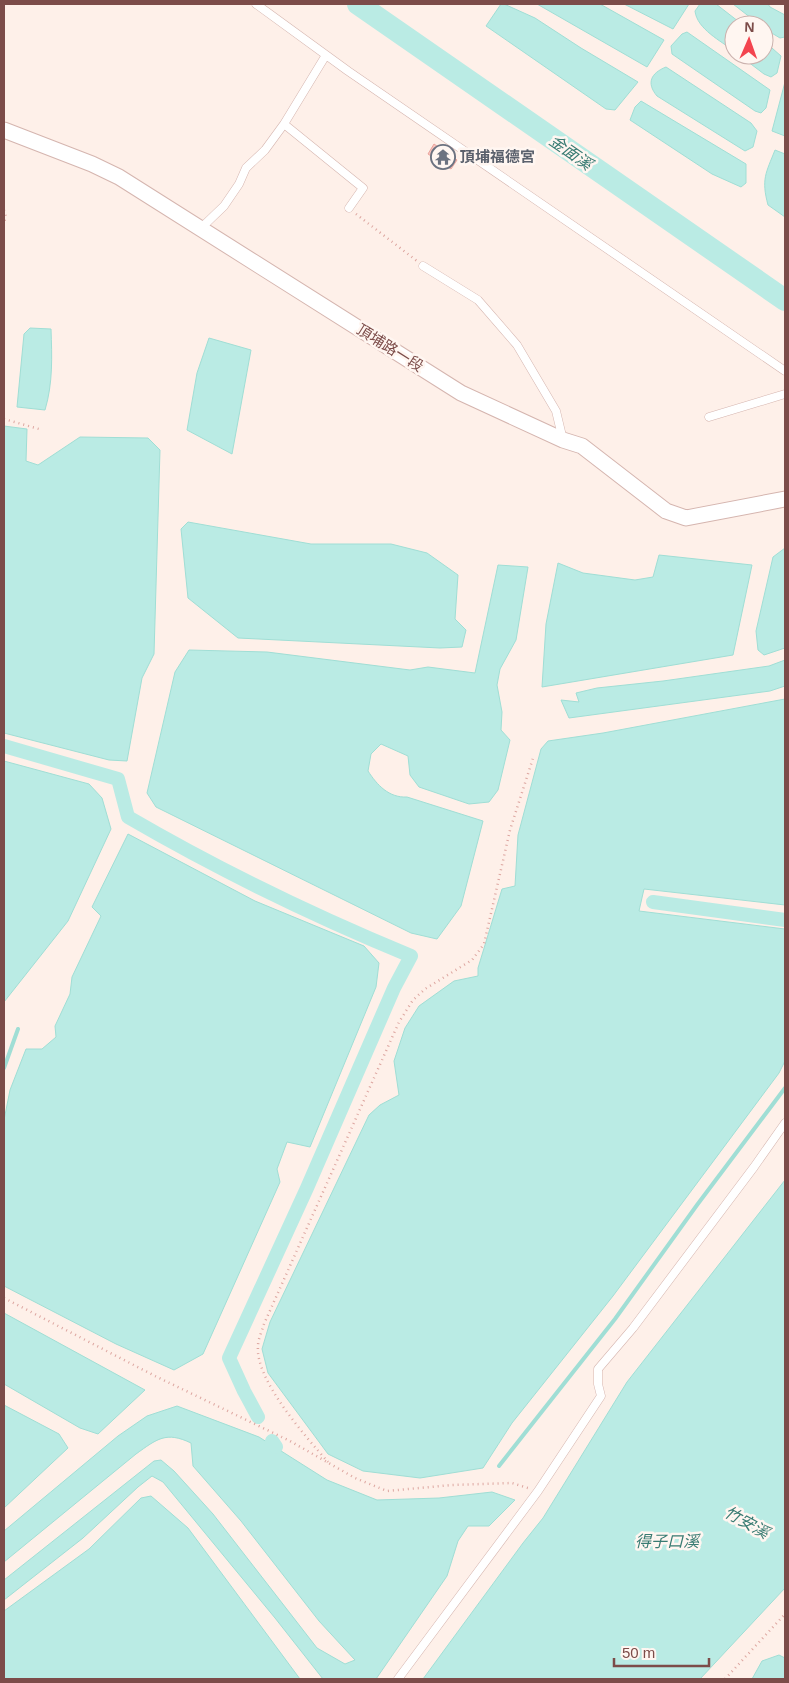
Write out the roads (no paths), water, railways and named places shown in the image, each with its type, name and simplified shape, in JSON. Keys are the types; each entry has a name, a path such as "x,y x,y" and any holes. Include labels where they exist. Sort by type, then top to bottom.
{"street":[{"name":"頂埔路一段","path":"4,130 92,164 119,177 461,393 563,440 582,446 666,511 686,518 785,499"}],"lane":[{"path":"256,4 326,55 785,370"},
{"path":"200,229 224,206 239,184 246,168 265,150 284,124 326,55"},
{"path":"284,124 363,188 349,208"},
{"path":"423,266 478,300 517,345 556,411 563,440"},
{"path":"709,417 785,394"},
{"path":"398,1679 538,1491 601,1396 598,1384 598,1369 633,1328 785,1123"}],"water":[{"path":"501,4 535,18 638,82 615,110 606,109 486,26"},
{"path":"537,4 600,4 664,40 647,67"},
{"path":"624,4 689,4 673,29"},
{"path":"700,4 716,4 730,15 724,15 724,44 705,29 695,11"},
{"path":"733,4 768,4 785,15 785,37 780,38 774,34 774,15 747,15"},
{"path":"687,32 724,58 724,65 734,65 770,90 766,108 761,113 755,111 672,54 671,46 682,34"},
{"path":"774,50 781,56 777,73 771,77 752,65 774,65"},
{"path":"666,67 751,123 757,131 753,147 745,151 657,96 652,87 652,79 657,72"},
{"path":"785,82 785,136 772,131"},
{"path":"641,101 746,164 746,183 741,187 712,174 630,120 635,107"},
{"path":"775,150 785,154 785,217 768,205 766,196 766,176"},
{"path":"30,328 51,329 51,380 45,410 17,407 24,334"},
{"path":"209,338 251,350 232,454 187,430 197,373"},
{"path":"4,426 27,429 26,461 38,465 80,437 148,438 160,450 154,654 142,678 127,761 109,760 4,733"},
{"path":"188,522 311,544 391,544 427,553 458,575 455,619 466,630 462,647 440,648 238,638 188,598 181,529"},
{"path":"785,548 785,648 764,655 758,650 756,631 773,557"},
{"path":"659,555 752,565 733,655 542,687 546,624 558,563 583,573 635,580 653,577"},
{"path":"498,565 528,567 516,640 500,669 497,685 502,712 501,730 510,740 498,790 489,802 469,804 419,787 410,775 408,756 381,744 371,754 368,771 375,781 389,793 483,821 461,906 437,939 411,933 156,807 147,793 175,672 189,650 267,652 410,670 428,667 475,673"},
{"path":"785,660 785,686 770,691 569,718 561,700 579,702 576,693 597,688 769,666"},
{"path":"785,699 785,905 644,889 639,911 785,929 785,1061 779,1073 613,1296 512,1423 483,1468 420,1478 363,1471 328,1454 268,1373 262,1349 270,1322 369,1115 380,1105 399,1095 394,1061 405,1028 419,1006 454,981 478,976 478,968 502,889 515,886 518,835 541,749 548,741 603,733"},
{"path":"4,761 89,784 102,798 111,829 68,921 4,1002"},
{"path":"128,834 255,901 364,946 379,963 376,987 310,1147 287,1142 277,1169 280,1182 203,1354 174,1370 116,1344 4,1286 4,1120 10,1090 26,1049 42,1049 56,1037 55,1026 70,994 72,977 101,916 92,907"},
{"name":"得子口溪","path":"785,1180 785,1588 700,1679 423,1679 543,1518 627,1382"},
{"path":"4,1313 145,1390 98,1434 80,1428 4,1384"},
{"path":"4,1405 59,1434 68,1448 4,1508"},
{"path":"177,1406 259,1437 327,1480 377,1500 439,1498 492,1492 515,1500 489,1526 468,1526 458,1541 447,1576 376,1679 323,1679 163,1482 152,1476 83,1538 4,1600 4,1580 154,1461 161,1460 174,1471 213,1514 317,1648 345,1664 355,1660 319,1621 241,1521 193,1466 191,1443 182,1439 162,1438 143,1449 4,1562 4,1531 118,1436 147,1416"},
{"path":"151,1496 188,1528 300,1679 4,1679 4,1611 89,1549 141,1498"},
{"path":"779,1655 785,1658 785,1679 752,1679 762,1661"}],"waterway":[{"name":"金面溪","path":"358,4 785,300"},
{"path":"4,746 118,779 128,817 267,891 411,956 394,988 307,1188 229,1358 258,1417"},
{"path":"653,902 785,920"},
{"path":"4,1068 18,1029"},
{"path":"499,1466 615,1319 697,1205 785,1088"},
{"path":"272,1441 276,1447"}],"place":[{"name":"頂埔福德宮","path":"443,157"}],"water label":[{"name":"竹安溪","path":"747,1522"}]}
